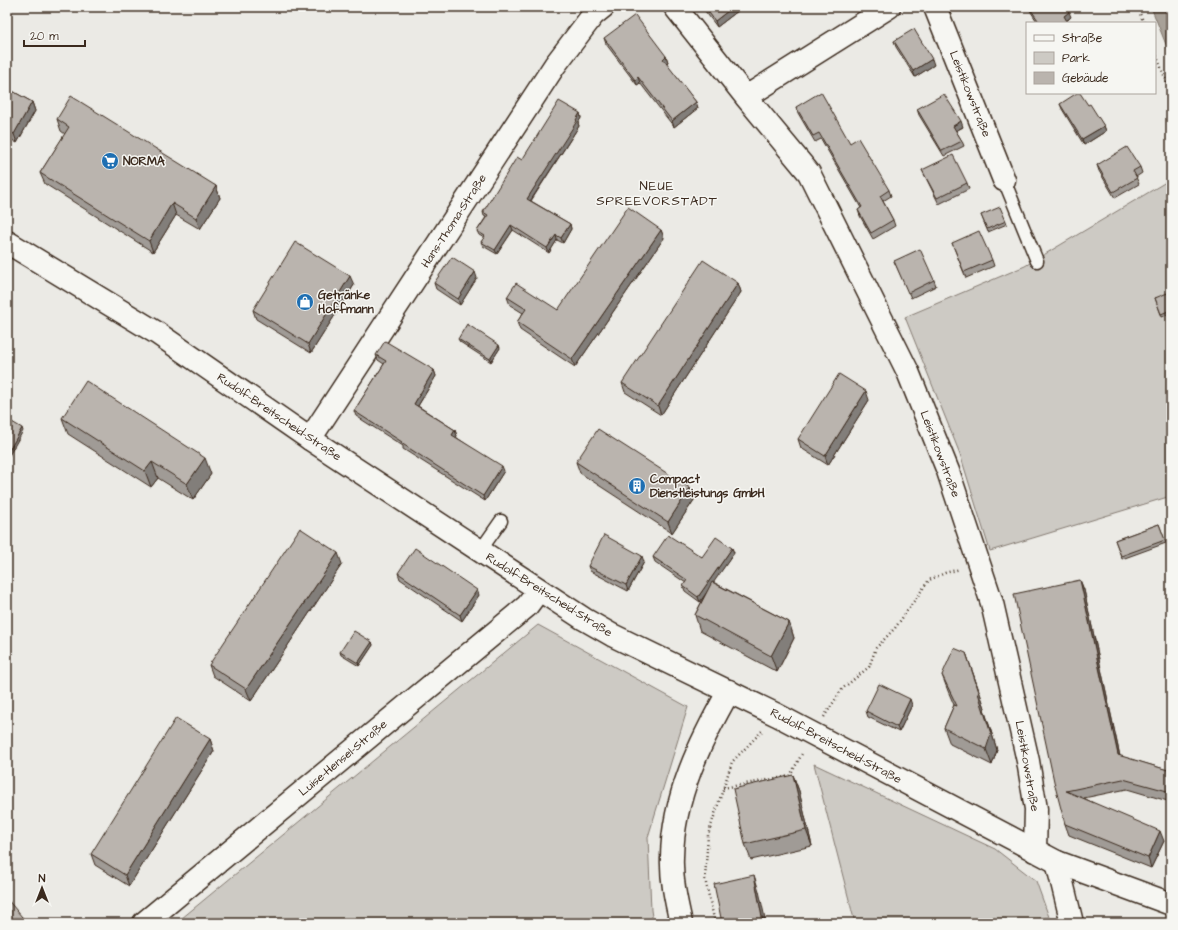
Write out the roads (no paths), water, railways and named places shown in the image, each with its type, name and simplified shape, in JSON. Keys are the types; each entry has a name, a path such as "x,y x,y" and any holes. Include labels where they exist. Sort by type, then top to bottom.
{"street":[{"name":"Hans-Thoma-Straße","path":"310,440 555,65 593,15 603,7"},
{"name":"Leistikowstraße","path":"675,7 810,173 908,372 948,471 992,603 1028,762 1036,809 1035,851"},
{"path":"746,96 889,7"},
{"name":"Leistikowstraße","path":"935,7 1004,180"},
{"name":"Rudolf-Breitscheid-Straße","path":"7,242 157,333 310,440 539,590 612,635 777,715 1057,862 1171,904"},
{"name":"Luise-Hensel-Straße","path":"144,923 527,606 539,590"},
{"path":"681,923 673,886 672,856 675,819 684,786 710,725 729,691"},
{"path":"1057,862 1072,923"}],"lane":[{"path":"1004,180 1037,261"},
{"path":"480,551 501,521"}],"place":[{"name":"NORMA","path":"110,161"},
{"name":"Getränke Hoffmann","path":"305,302"},
{"name":"Compact Dienstleistungs GmbH","path":"637,486"}],"district":[{"name":"NEUE SPREEVORSTADT","path":"657,194"}]}
